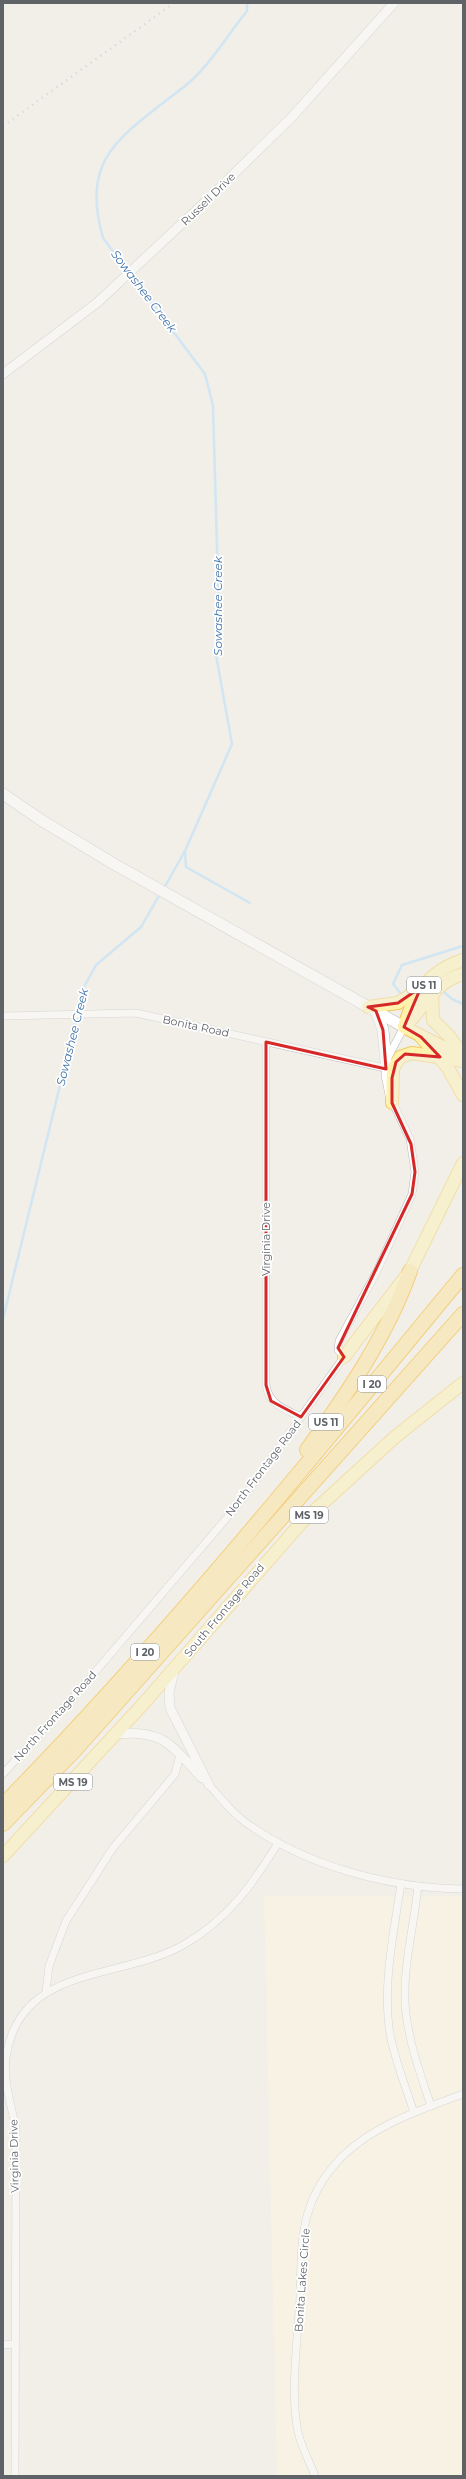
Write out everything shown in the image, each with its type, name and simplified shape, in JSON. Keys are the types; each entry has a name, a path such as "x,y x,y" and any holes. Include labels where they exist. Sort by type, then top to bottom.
{"highway":[{"name":"US 11","path":"282,1494 291,1472 372,1351 395,1308 410,1271"},
{"name":"I 20","path":"3,1805 63,1743 162,1634 282,1494 463,1275"},
{"name":"I 20","path":"3,1824 74,1751 463,1314"}],"main road":[{"path":"3,794 41,820 114,864 421,1037 463,1057"},
{"name":"US 11","path":"404,1027 409,1009 427,990 439,970 463,960"},
{"name":"US 11","path":"427,990 463,974"},
{"path":"372,1009 398,1003 427,990 433,1020 436,1025 449,1036 463,1057"},
{"path":"372,1009 383,1030 386,1066"},
{"path":"421,1037 448,1068 463,1095"},
{"path":"392,1103 393,1069 400,1057 412,1053 463,1061"},
{"name":"US 11","path":"410,1271 463,1164"},
{"path":"344,1357 410,1271"},
{"name":"South Frontage Road","path":"3,1856 116,1734 301,1523 373,1456 463,1383"}],"street":[{"name":"Russell Drive","path":"3,374 98,302 204,203 292,117 394,3"},
{"name":"Bonita Road","path":"3,1016 122,1012 386,1066"},
{"path":"344,1357 338,1350 339,1341 377,1271 412,1194 415,1172 411,1144 392,1103 386,1082 386,1066 404,1027"},
{"name":"Virginia Drive","path":"266,1042 266,1385 269,1397 275,1404 301,1418"},
{"name":"North Frontage Road","path":"3,1774 84,1685 237,1506 344,1357"},
{"path":"175,1668 169,1693 170,1708 209,1785"},
{"path":"116,1734 142,1733 156,1736 167,1742 244,1821 278,1843 328,1864 368,1877 418,1886 463,1889"},
{"path":"46,1992 49,1966 66,1921 113,1848 175,1774 180,1755"},
{"name":"Virginia Drive","path":"15,2476 14,2344 16,2130 7,2083 6,2059 16,2027 35,2001 46,1992 73,1980 154,1957 185,1945 213,1926 234,1907 254,1882 278,1843"},
{"path":"401,1883 388,1984 388,2017 395,2056 414,2113"},
{"path":"418,1886 408,1968 406,2013 413,2051 431,2106"},
{"name":"Bonita Lakes Circle","path":"315,2476 299,2436 296,2407 303,2243 307,2216 315,2194 336,2162 353,2147 375,2132 414,2113 463,2094"},
{"path":"3,2345 14,2344"}],"highlighted area":[{"path":"421,987 404,1027 421,1037 440,1057 405,1054 396,1062 392,1078 392,1103 411,1144 415,1172 412,1194 338,1348 344,1357 301,1417 271,1401 266,1385 266,1042 386,1069 383,1030 376,1011 368,1007 398,1003"}],"shaded area":[{"path":"264,1896 463,1896 463,2476 277,2476"}],"waterway":[{"name":"Sowashee Creek","path":"164,888 185,851 232,744 216,655 219,616 213,406 205,374 103,238 98,212 97,191 100,172 107,156 118,142 132,128 184,87 201,71 247,11 247,3"},
{"path":"185,851 186,867 250,903"},
{"name":"Sowashee Creek","path":"3,1319 84,987 96,965 141,927 160,894"},
{"path":"402,995 393,984 402,965 463,946"},
{"path":"444,992 452,999 463,1004"}],"railway":[{"path":"3,126 174,3"}]}
